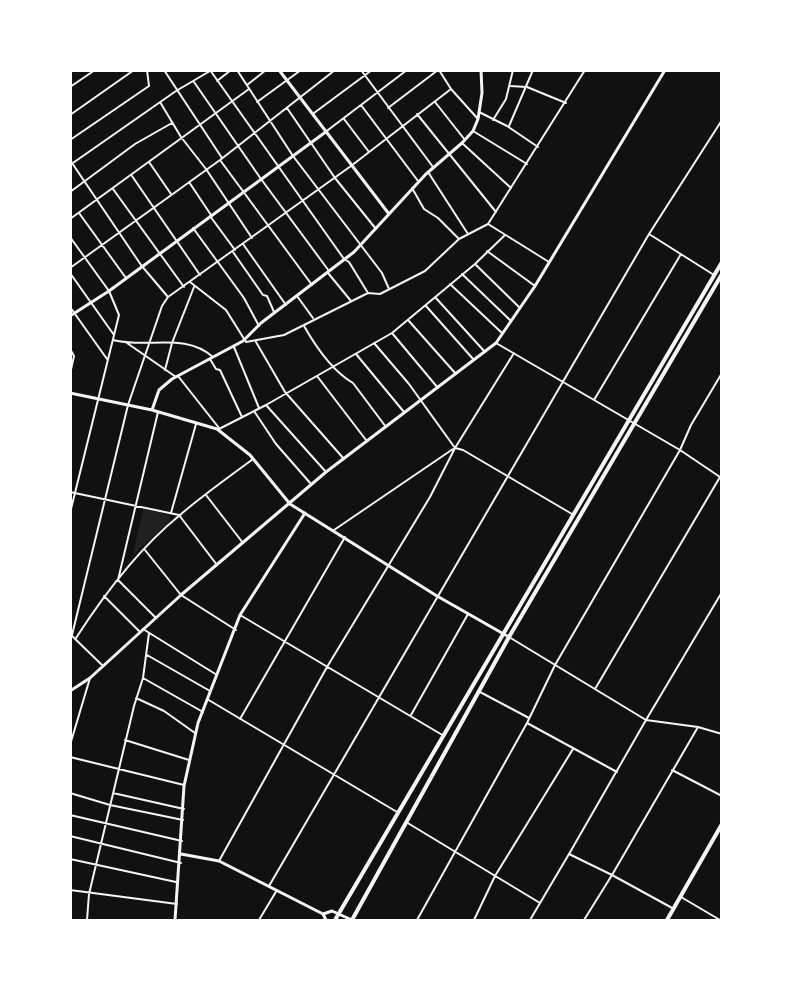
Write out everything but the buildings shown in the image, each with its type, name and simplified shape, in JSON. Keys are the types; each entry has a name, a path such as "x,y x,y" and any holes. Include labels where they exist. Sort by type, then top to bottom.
{"main road":[{"path":"335,921 502,633 722,262"},
{"path":"352,920 509,637 722,273"},
{"path":"667,921 722,824"}],"street":[{"path":"70,87 95,70"},
{"path":"70,115 134,70"},
{"path":"70,140 149,86 147,70"},
{"path":"164,70 221,159 312,285"},
{"path":"216,81 231,70"},
{"path":"237,70 293,156 382,273 389,289"},
{"path":"247,86 266,70"},
{"path":"279,70 389,214"},
{"path":"257,102 301,70"},
{"path":"70,268 221,159 336,70"},
{"path":"361,70 433,168"},
{"path":"314,113 372,70"},
{"path":"72,314 109,291 176,239 277,168 407,70"},
{"path":"388,108 438,70 451,89 478,119"},
{"path":"152,410 159,390 177,376 234,348 361,245 412,188 473,132 479,112 481,70"},
{"path":"493,120 510,86 513,70"},
{"path":"508,127 527,87 532,70"},
{"path":"243,341 256,342 284,335 313,318 368,293 380,294 425,271 459,239 488,224 585,70"},
{"path":"70,691 90,678 181,596 326,472 496,343 535,286 665,70"},
{"path":"168,297 141,265 71,163 210,71 277,168 344,259 349,262 368,293"},
{"path":"194,82 215,116 285,214 351,301"},
{"path":"510,86 527,87 566,103"},
{"path":"70,219 181,137 215,116 249,89"},
{"path":"102,665 71,635 107,499 128,405 149,343 168,297 335,178 451,89"},
{"path":"160,102 181,137 206,169 252,238"},
{"path":"435,102 465,140"},
{"path":"361,105 418,182"},
{"path":"287,108 335,178 376,230"},
{"path":"479,112 508,127 538,147"},
{"path":"417,114 496,212"},
{"path":"343,118 369,152"},
{"path":"269,886 649,234 722,120"},
{"path":"70,192 135,144 172,123"},
{"path":"473,132 527,164"},
{"path":"462,143 511,188"},
{"path":"148,161 171,194"},
{"path":"428,172 468,234"},
{"path":"131,176 200,275"},
{"path":"188,182 263,295 267,296 275,313"},
{"path":"412,188 424,209 438,218 459,239"},
{"path":"113,189 184,287"},
{"path":"79,213 126,278"},
{"path":"488,224 549,262"},
{"path":"193,228 205,242 216,263 244,298 259,326"},
{"path":"649,234 714,275"},
{"path":"70,393 152,410 218,429 335,367 392,333 475,264 505,235"},
{"path":"70,237 109,291 119,315 70,513"},
{"path":"243,244 286,305"},
{"path":"487,251 535,286"},
{"path":"594,400 681,254"},
{"path":"475,264 520,308"},
{"path":"70,273 114,335"},
{"path":"462,274 511,321"},
{"path":"190,282 226,310 243,341"},
{"path":"450,284 502,333"},
{"path":"165,370 172,343 194,286"},
{"path":"297,296 313,318"},
{"path":"435,297 485,352"},
{"path":"426,306 474,361"},
{"path":"70,307 72,314 107,359"},
{"path":"408,320 456,374"},
{"path":"303,325 325,357 345,379 353,383 386,427"},
{"path":"392,333 438,388"},
{"path":"113,340 127,343 198,345 212,358 216,369 220,370 242,417"},
{"path":"256,342 285,392 344,459"},
{"path":"127,343 144,358 177,376 218,429 254,459 290,504 437,596 596,688 646,720 698,727 722,734"},
{"path":"496,343 680,450 721,477 596,688"},
{"path":"374,344 421,401 455,448 573,514"},
{"path":"234,348 259,408"},
{"path":"70,349 74,356 70,374"},
{"path":"219,861 327,666 430,497 455,448 514,353"},
{"path":"356,354 405,413"},
{"path":"417,921 527,723 555,665 722,373"},
{"path":"317,376 367,442"},
{"path":"266,405 326,472"},
{"path":"254,411 276,444 311,485"},
{"path":"118,580 158,412"},
{"path":"171,513 196,423"},
{"path":"334,530 455,448"},
{"path":"76,638 104,596 128,566 179,515 254,459"},
{"path":"70,492 179,515 217,565"},
{"path":"206,495 243,543"},
{"path":"175,921 181,863 184,786 195,733 240,615 305,513"},
{"path":"240,719 345,537"},
{"path":"144,550 181,596 236,630"},
{"path":"124,555 128,566"},
{"path":"118,580 156,618"},
{"path":"530,921 722,592"},
{"path":"104,596 142,631 149,633 217,675"},
{"path":"411,715 468,614"},
{"path":"240,615 444,736"},
{"path":"87,921 89,894 120,770 125,740 143,678 149,633"},
{"path":"147,655 210,691"},
{"path":"70,745 90,678"},
{"path":"143,678 203,712"},
{"path":"480,692 529,718"},
{"path":"136,698 164,711 195,733"},
{"path":"207,699 399,813"},
{"path":"527,723 617,772"},
{"path":"584,921 698,727"},
{"path":"125,740 189,760"},
{"path":"474,921 495,876 573,749"},
{"path":"70,757 184,786"},
{"path":"672,770 722,796"},
{"path":"70,793 110,805 183,820"},
{"path":"113,793 184,809"},
{"path":"70,815 182,841"},
{"path":"406,822 540,903"},
{"path":"70,836 181,863"},
{"path":"181,854 219,861 323,914 339,913 352,920"},
{"path":"569,854 674,909"},
{"path":"70,859 179,882"},
{"path":"70,890 177,904"},
{"path":"259,921 277,890"},
{"path":"681,897 720,921"},
{"path":"323,914 326,921"}],"shaded area":[{"path":"143,509 169,515 170,521 133,555"}]}
